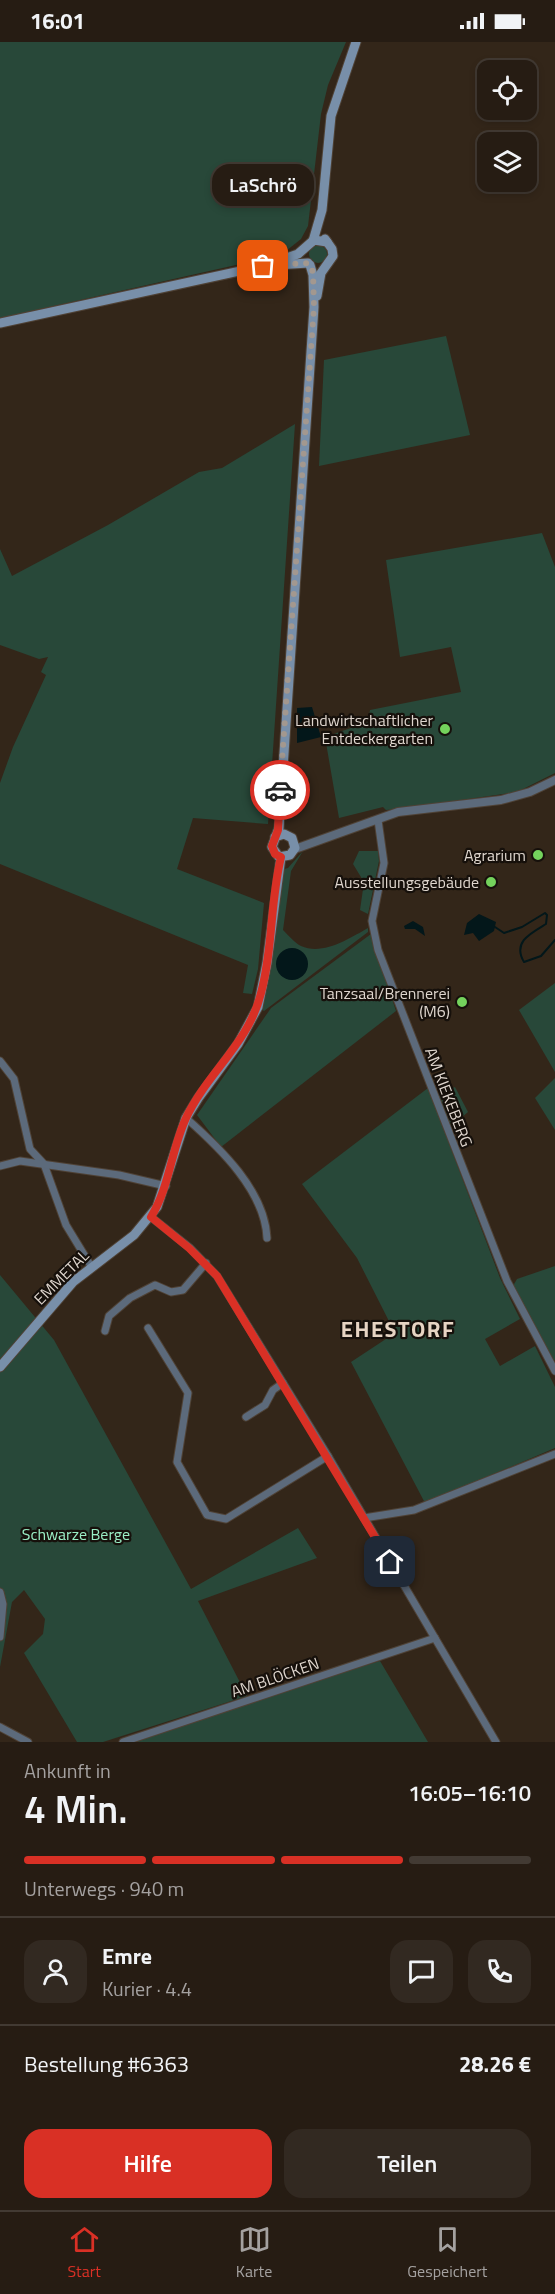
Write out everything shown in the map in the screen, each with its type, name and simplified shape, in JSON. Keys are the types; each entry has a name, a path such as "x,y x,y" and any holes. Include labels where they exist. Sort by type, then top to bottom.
{"main road":[{"path":"314,307 321,274 333,254 324,234 322,210 331,116 356,42"},
{"path":"263,266 305,249 313,241 322,210"},
{"path":"313,241 327,242"},
{"path":"281,857 272,850 278,830 314,307 313,274 305,249"},
{"path":"0,323 263,266 309,264 316,268 325,267"},
{"path":"279,797 284,827 295,849 290,855 281,857"},
{"path":"275,837 281,834 291,837"},
{"path":"151,1217 166,1186 186,1118 199,1096 238,1044 258,1006 267,963 281,857"},
{"name":"EMMETAL","path":"0,1367 66,1289 91,1266 124,1243 151,1217"}],"street":[{"path":"295,849 314,840 398,812 516,797 555,780"},
{"name":"AM KIEKEBERG","path":"378,820 384,863 372,921 378,950 507,1281 555,1371"},
{"path":"291,837 314,840"},
{"path":"0,1061 14,1079 30,1149 44,1164 66,1225 91,1266"},
{"path":"186,1118 244,1182 263,1214 267,1238"},
{"path":"0,1166 20,1161 130,1176 166,1186"},
{"path":"151,1217 206,1263 223,1286 328,1456 496,1742"},
{"path":"105,1331 109,1316 130,1298 155,1285 171,1292 183,1290 206,1263"},
{"path":"148,1328 188,1393 177,1462 207,1515 226,1519 328,1456"},
{"path":"246,1417 265,1405 273,1390 284,1383"},
{"path":"364,1518 414,1510 555,1454"},
{"path":"0,1592 3,1604 0,1637"},
{"name":"AM BLÖCKEN","path":"123,1742 435,1638"},
{"path":"0,1727 28,1742"}],"green space":[{"path":"0,42 346,42 328,85 321,114 308,226 301,239 281,255 0,318"},
{"path":"318,245 324,248 327,254 324,260 318,263 312,260 309,254 312,248"},
{"path":"446,336 470,435 319,466 324,360"},
{"path":"295,424 268,824 193,818 177,869 264,903 258,969 252,994 243,993 248,965 0,864 0,783 13,747 46,675 41,672 48,657 39,659 0,645 0,549 12,576 108,525 199,472 222,468"},
{"path":"542,533 555,567 555,773 517,792 399,809 386,810 383,807 339,818 325,737 368,722 370,710 461,692 451,647 400,657 386,560"},
{"path":"303,851 291,871 283,930 294,941 309,949 336,944 368,928 368,932 264,1011 260,1008 284,869 288,868"},
{"path":"359,851 378,851 379,861 368,914 360,910 364,882 353,864"},
{"path":"371,934 396,1011 221,1147 197,1115 271,1008"},
{"path":"555,983 555,1072 519,1010"},
{"path":"555,1078 555,1130 535,1098"},
{"path":"455,1087 468,1112 447,1130 434,1097"},
{"path":"428,1088 500,1278 520,1319 485,1339 500,1366 535,1346 555,1387 555,1448 425,1503 351,1362 395,1333 357,1258 302,1184"},
{"path":"555,1266 555,1360 552,1362 513,1286 517,1279"},
{"name":"Schwarze Berge","path":"0,1275 54,1340 191,1589 298,1528 317,1558 198,1601 247,1696 103,1742 77,1742 24,1653 43,1634 45,1619 24,1590 12,1602 0,1667"},
{"path":"380,1661 428,1742 135,1742 134,1740 289,1688"}],"shaded area":[{"path":"312,707 321,737 297,743 297,708"},
{"path":"479,914 496,922 494,931 479,941 473,933 464,935 467,923"},
{"path":"413,921 423,927 425,936 415,929 405,929 404,926"},
{"path":"292,948 303,953 308,964 303,975 292,980 281,975 276,964 281,953"}],"waterway":[{"path":"495,927 504,933 522,927 545,913 547,915 546,924 529,935 522,944 520,949 524,962 541,956 555,940"}],"way so far":[{"path":"263,266 308,263 313,272 314,307 280,790"}],"place":[{"name":"LaSchrö","path":"263,266"},
{"name":"Landwirtschaftlicher Entdeckergarten","path":"445,729"},
{"name":"Agrarium","path":"538,855"},
{"name":"Ausstellungsgebäude","path":"491,882"},
{"name":"Tanzsaal/Brennerei (M6)","path":"462,1002"}],"district":[{"name":"EHESTORF","path":"398,1329"}],"route":[{"path":"280,790 278,830 272,846 275,854 281,857 274,895 267,963 258,1006 245,1034 199,1096 186,1118 166,1186 151,1217 206,1263 217,1276 284,1383 390,1562"}]}
